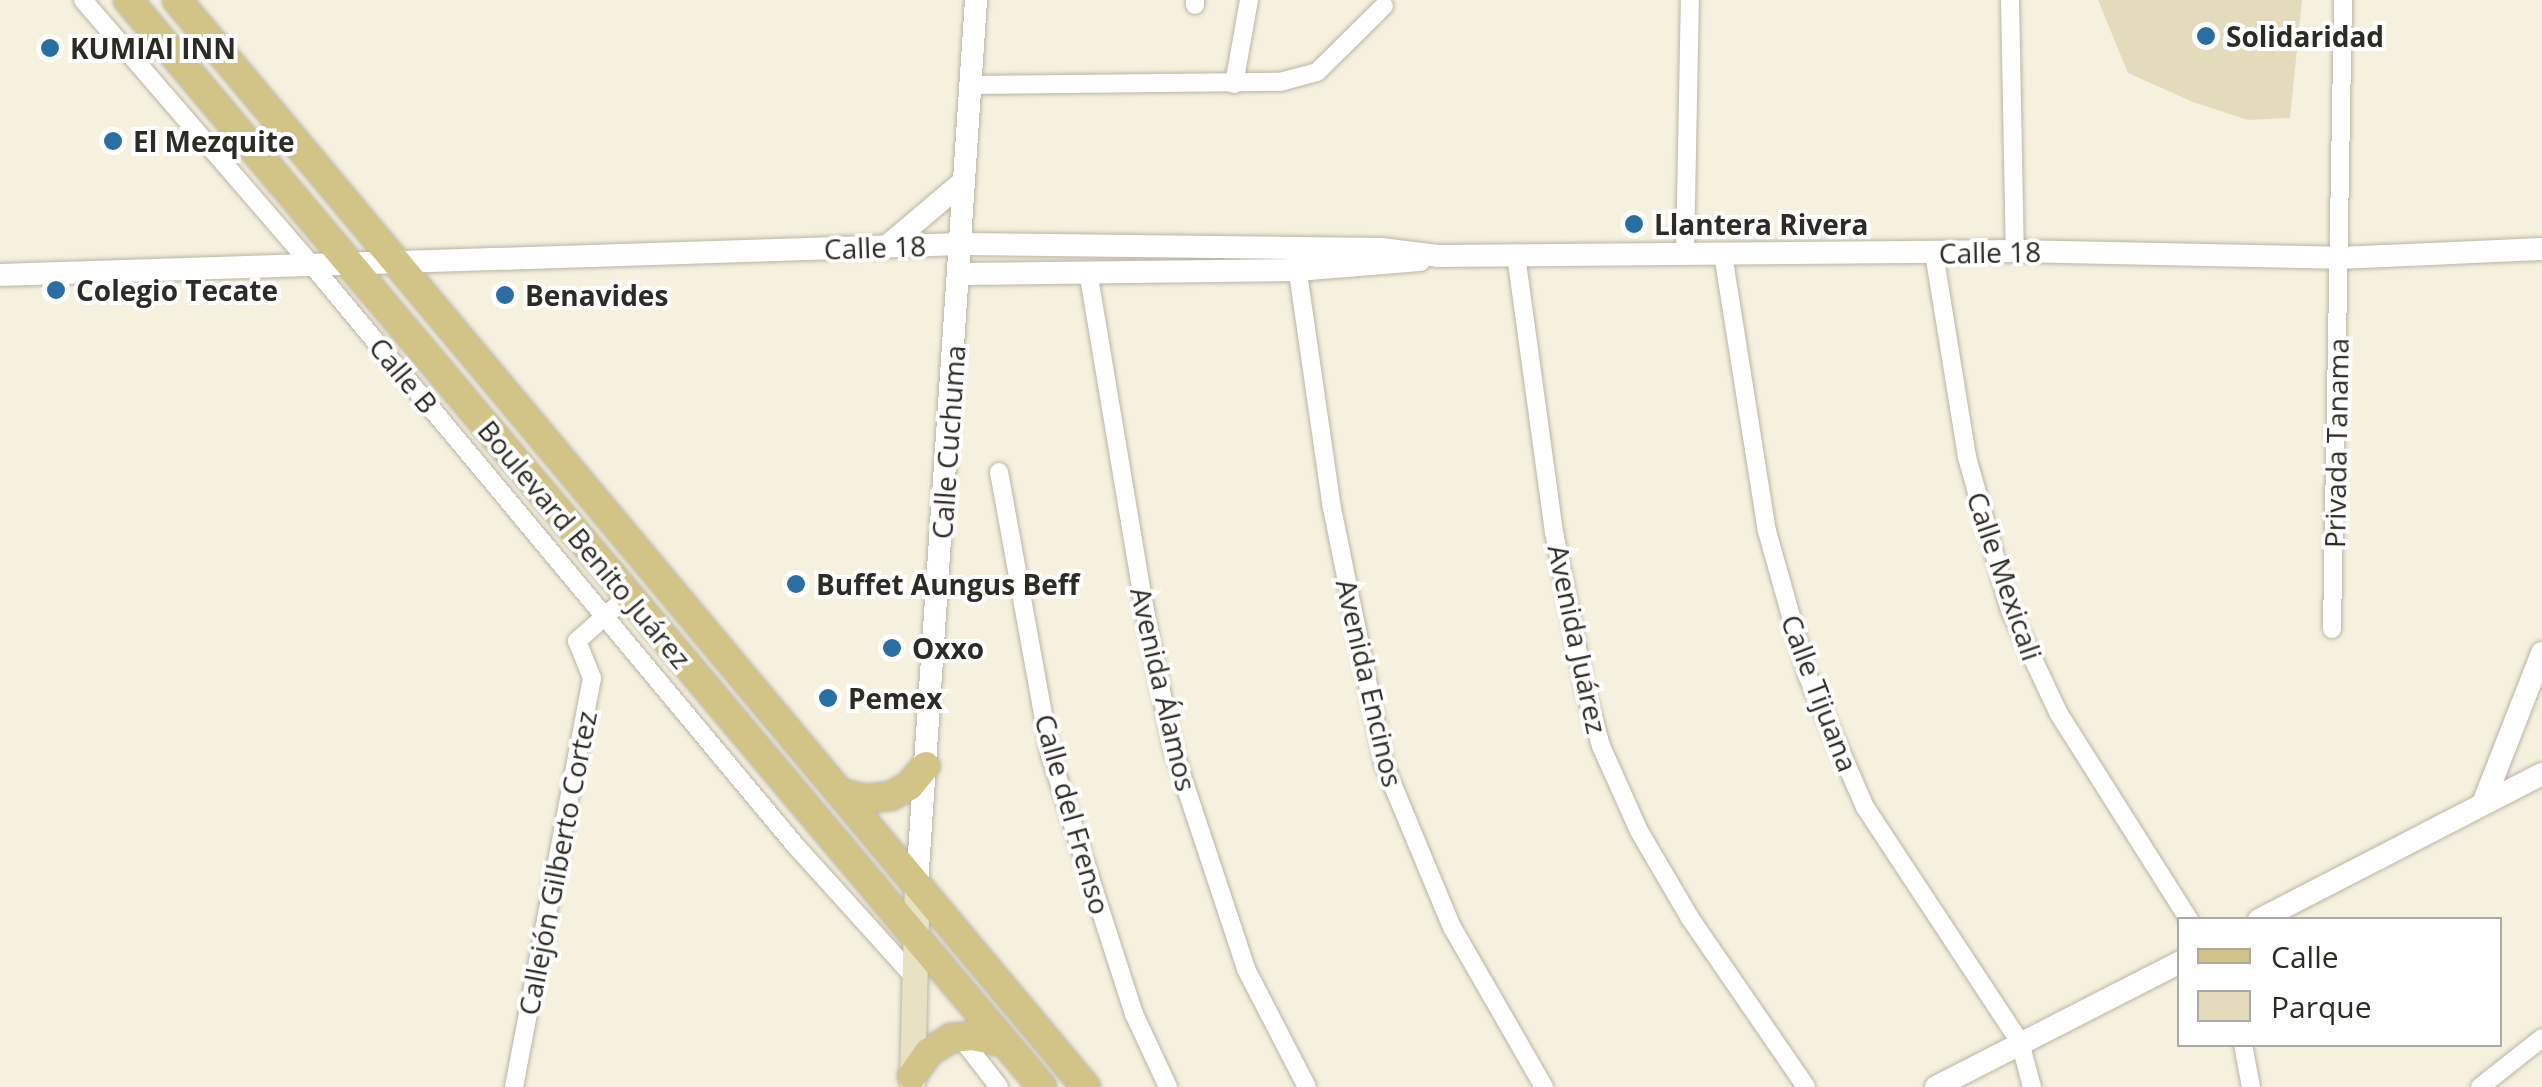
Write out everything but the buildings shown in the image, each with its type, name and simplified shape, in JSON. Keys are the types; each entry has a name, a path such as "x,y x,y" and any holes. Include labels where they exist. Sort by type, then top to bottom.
{"main road":[{"name":"Boulevard Benito Juárez","path":"128,0 1042,1087"},
{"name":"Boulevard Benito Juárez","path":"177,0 1086,1087"},
{"path":"840,793 866,799 891,796 909,786 926,766"},
{"path":"912,1082 920,944 917,884"},
{"path":"920,944 944,945 994,1002 1029,1018"},
{"path":"912,1082 929,1052 961,1038 1003,1042"}],"street":[{"name":"Calle B","path":"83,0 312,265 794,844 918,981"},
{"name":"Calle Cuchuma","path":"917,884 976,0"},
{"path":"1234,84 1249,0"},
{"path":"1685,254 1690,0"},
{"path":"2010,0 2015,250"},
{"name":"Privada Tanama","path":"2332,629 2343,0"},
{"path":"972,85 1280,82 1316,72 1384,6"},
{"path":"886,247 964,180"},
{"name":"Calle 18","path":"0,275 962,244 1296,259"},
{"name":"Calle 18","path":"960,274 1296,259 1381,248 1438,256 2015,250 2338,258 2542,249"},
{"name":"Calle Mexicali","path":"1934,253 1967,457 2010,610 2059,714 2187,917"},
{"name":"Calle Tijuana","path":"1723,254 1767,531 1808,677 1865,807 2020,1042 2032,1087"},
{"name":"Avenida Juárez","path":"1516,255 1554,532 1601,746 1638,830 1690,918 1806,1087"},
{"name":"Avenida Encinos","path":"1296,259 1331,503 1384,764 1452,927 1544,1087"},
{"name":"Avenida Álamos","path":"1088,271 1126,504 1174,749 1246,969 1307,1087"},
{"name":"Calle del Frenso","path":"998,472 1050,754 1134,1014 1168,1087"},
{"path":"604,617 628,596"},
{"name":"Callejón Gilberto Cortez","path":"514,1087 592,678 577,641 604,617"},
{"path":"2484,801 2542,653"},
{"path":"2266,917 2542,774"},
{"path":"1936,1087 2177,964"},
{"path":"961,1038 999,1087"},
{"path":"2480,1087 2542,1038"},
{"path":"2243,1047 2250,1087"}],"green space":[{"name":"Solidaridad","path":"2098,0 2302,0 2290,118 2248,120 2193,102 2128,73"}],"place":[{"name":"Solidaridad","path":"2206,36"},
{"name":"KUMIAI INN","path":"50,48"},
{"name":"El Mezquite","path":"113,141"},
{"name":"Llantera Rivera","path":"1634,224"},
{"name":"Colegio Tecate","path":"56,290"},
{"name":"Benavides","path":"505,295"},
{"name":"Buffet Aungus Beff","path":"796,584"},
{"name":"Oxxo","path":"892,648"},
{"name":"Pemex","path":"828,698"}]}
